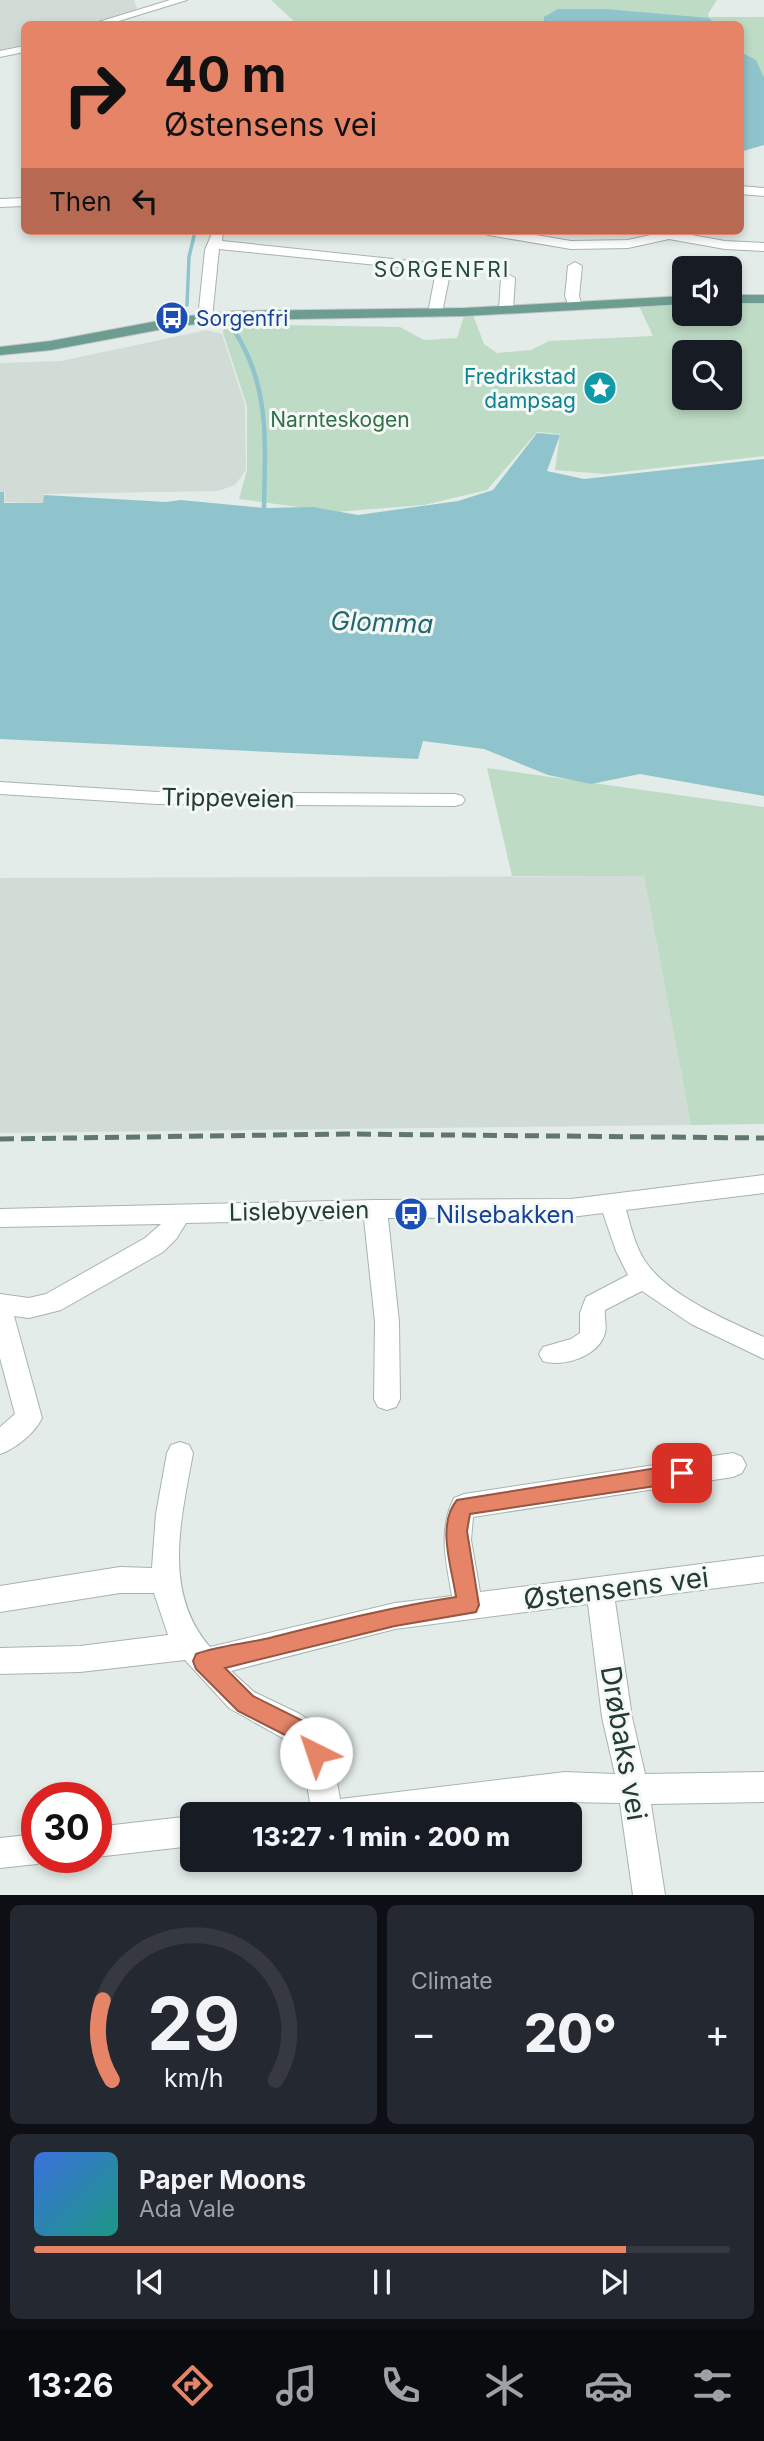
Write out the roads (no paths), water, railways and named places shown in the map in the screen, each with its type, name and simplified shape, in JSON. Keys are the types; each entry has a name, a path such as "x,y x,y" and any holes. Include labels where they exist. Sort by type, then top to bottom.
{"main road":[{"path":"742,299 764,299"},
{"path":"0,351 63,343 118,331 205,318 258,314 435,313 672,301"}],"street":[{"path":"108,21 182,0"},
{"path":"0,54 21,50"},
{"path":"744,190 764,192"},
{"path":"0,203 21,202"},
{"path":"509,235 557,244 589,246 628,244 663,235"},
{"path":"680,235 725,245 764,247"},
{"path":"205,318 212,250 217,238 444,268 435,313"},
{"path":"575,266 572,296 575,306"},
{"path":"506,310 504,304 508,278"},
{"name":"Trippeveien","path":"0,788 156,798 455,800"},
{"name":"Lislebyveien","path":"0,1217 571,1208 764,1184"},
{"path":"612,1203 629,1253 644,1278 719,1327 764,1348"},
{"path":"375,1209 387,1322 387,1399"},
{"path":"0,1304 29,1308 52,1303 154,1245 169,1231 179,1214"},
{"path":"552,1354 574,1349 588,1341 593,1331 591,1314 595,1304 644,1278"},
{"path":"0,1443 29,1418 2,1325"},
{"path":"180,1453 170,1517 168,1581 173,1614 198,1654 246,1704 303,1732 311,1741 316,1753 325,1802"},
{"path":"468,1605 456,1531 458,1513 464,1506 733,1465"},
{"name":"Østensens vei","path":"0,1661 198,1654 238,1656 395,1616 764,1569"},
{"path":"0,1599 120,1580 168,1581"},
{"name":"Drøbaks vei","path":"600,1590 617,1717 633,1787 649,1895"},
{"path":"442,1802 565,1787 676,1790 764,1787"},
{"path":"112,1840 180,1832"},
{"path":"0,1853 21,1851"}],"water":[{"path":"558,9 605,9 709,18 712,21 543,21 544,17"},
{"path":"744,53 756,60 764,77 764,145 744,151"},
{"name":"Glomma","path":"537,433 560,435 547,471 584,479 764,459 764,796 640,774 591,784 548,775 484,749 423,741 418,759 0,739 0,492 4,492 4,503 43,503 44,495 166,502 181,500 264,508 313,507 358,515 458,501 493,490"}],"waterway":[{"path":"187,305 189,257 194,236"},
{"path":"231,326 244,347 259,391 265,436 264,508"}],"railway":[{"path":"0,1139 346,1134 764,1138"}],"place":[{"name":"Sorgenfri","path":"172,318"},
{"name":"Fredrikstad dampsag","path":"600,388"},
{"name":"Nilsebakken","path":"411,1214"}],"district":[{"name":"SORGENFRI","path":"442,269"}],"park label":[{"name":"Narnteskogen","path":"340,419"}]}
